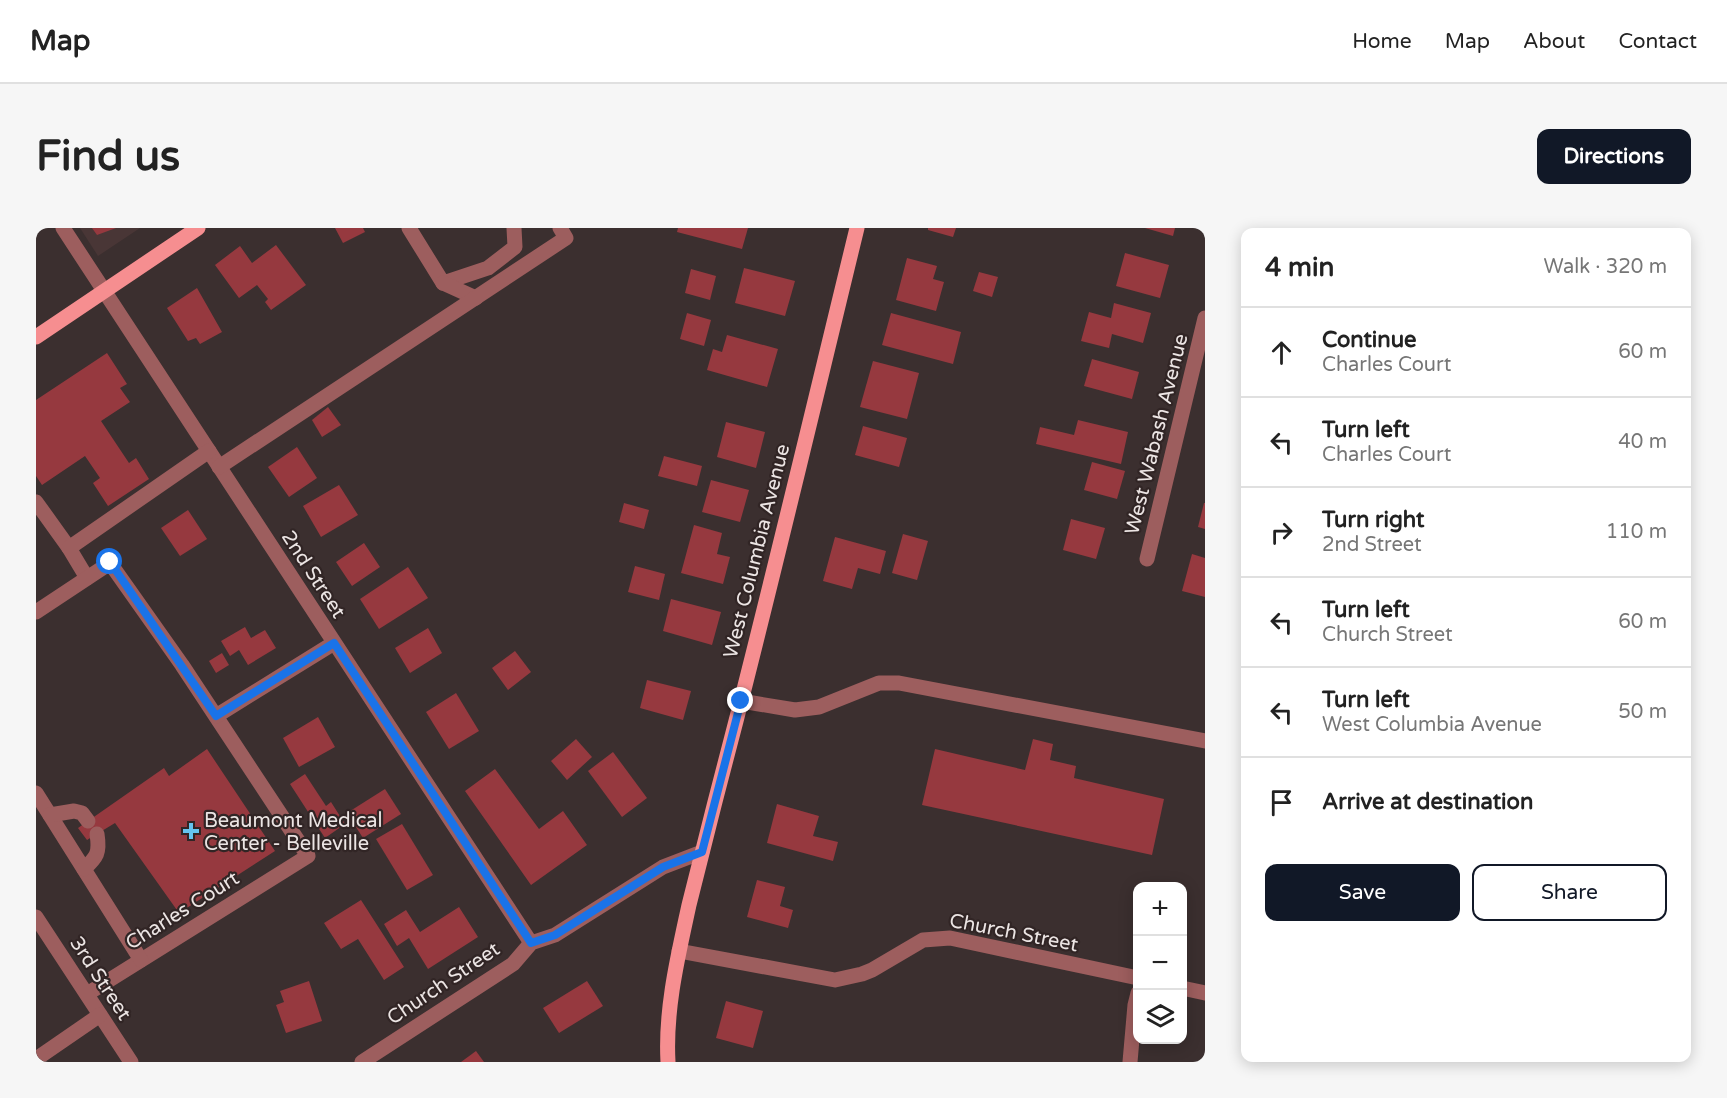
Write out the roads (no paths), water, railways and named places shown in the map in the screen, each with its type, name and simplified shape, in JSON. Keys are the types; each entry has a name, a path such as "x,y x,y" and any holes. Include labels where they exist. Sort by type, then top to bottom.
{"main road":[{"path":"36,337 104,292 180,233 198,228"},
{"name":"West Columbia Avenue","path":"668,1062 667,1047 672,992 679,951 857,228"}],"street":[{"name":"2nd Street","path":"63,228 531,943"},
{"path":"409,228 443,283 476,298"},
{"path":"443,283 488,268 515,247 514,228"},
{"path":"219,467 566,238 560,228"},
{"name":"West Wabash Avenue","path":"1147,559 1205,318"},
{"path":"69,548 208,451"},
{"path":"36,502 87,578"},
{"name":"Charles Court","path":"36,612 110,562 216,716 308,856 87,994"},
{"path":"216,716 334,643"},
{"path":"741,701 795,710 819,707 879,683 899,683 1205,741"},
{"path":"36,793 141,960"},
{"path":"50,815 74,811 82,813 88,821"},
{"path":"84,869 96,858 99,846 97,834"},
{"name":"Church Street","path":"362,1062 384,1056 513,964 531,943 555,935 663,867 702,852"},
{"name":"3rd Street","path":"36,917 131,1062"},
{"name":"Church Street","path":"679,951 835,980 872,970 923,940 950,938 1133,977"},
{"path":"1187,989 1205,993"},
{"path":"36,1059 100,1014"},
{"path":"1130,1062 1133,1032"}],"place":[{"name":"Beaumont Medical Center - Belleville","path":"191,831"}]}
